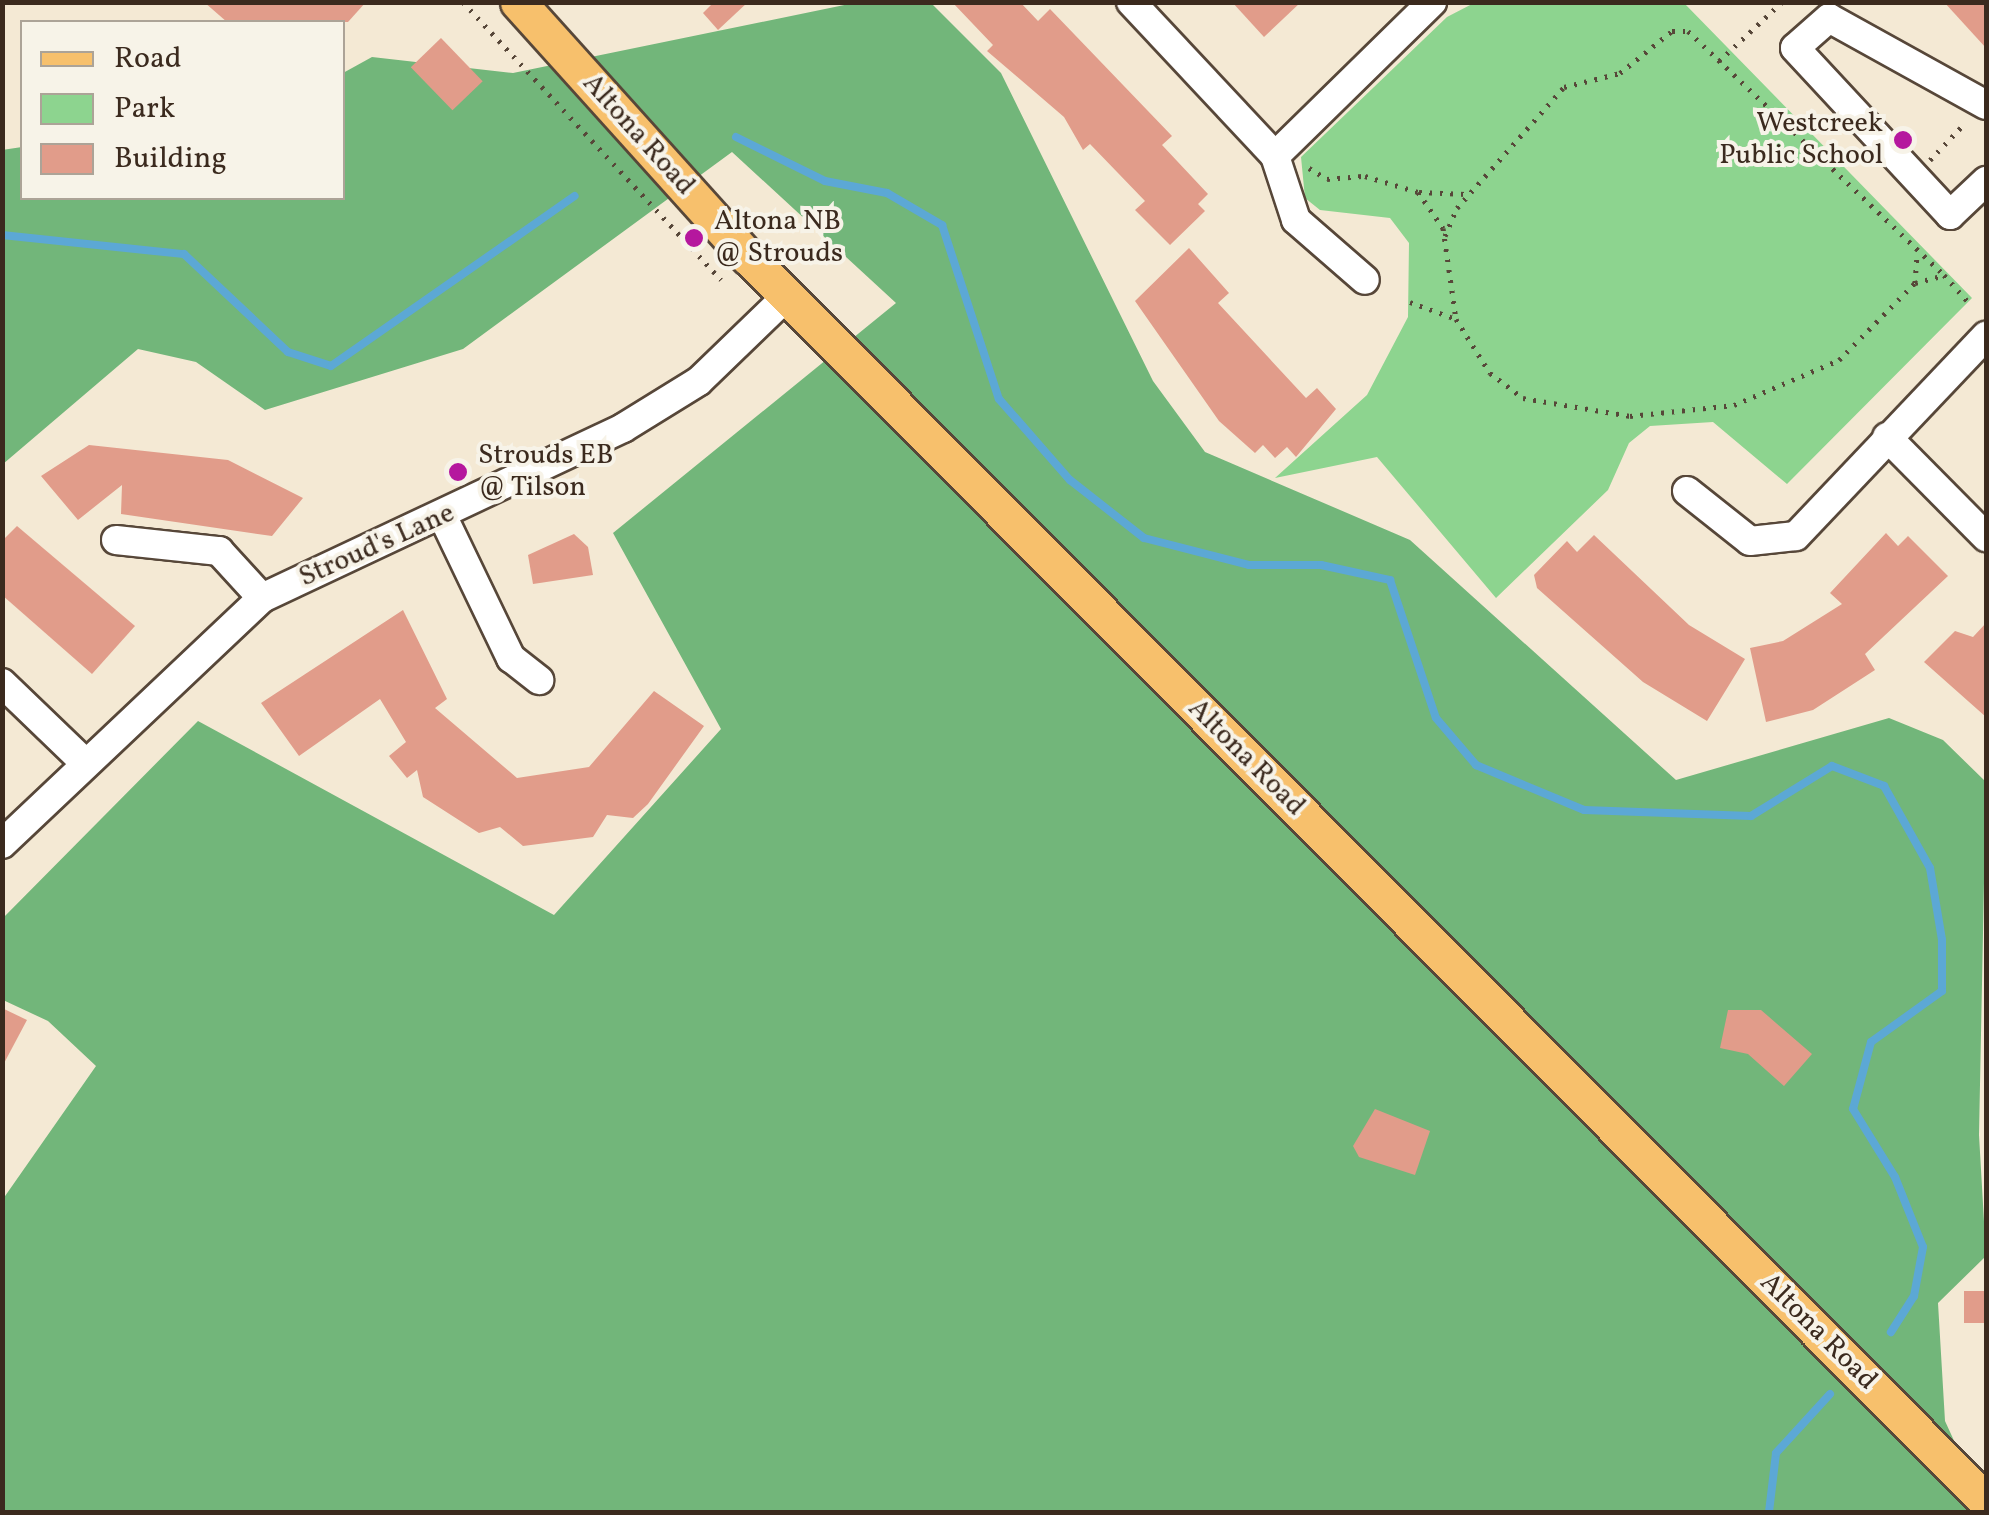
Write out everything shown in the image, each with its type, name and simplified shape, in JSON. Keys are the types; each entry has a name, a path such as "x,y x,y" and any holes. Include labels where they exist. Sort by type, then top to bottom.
{"main road":[{"name":"Altona Road","path":"518,2 787,296 1986,1502"}],"street":[{"path":"1130,2 1275,156 1296,220 1365,280"},
{"path":"1275,156 1432,2"},
{"path":"1985,105 1829,18 1795,48 1950,215 1986,181"},
{"name":"Stroud's Lane","path":"2,844 83,761 262,598 442,517 699,382 787,296"},
{"path":"1687,491 1750,541 1796,536 1986,336"},
{"path":"1887,436 1986,537"},
{"path":"442,517 511,658 540,680"},
{"path":"116,540 219,551 262,598"},
{"path":"2,682 83,761"}],"path":[{"path":"463,2 721,280"},
{"path":"1719,62 1782,2"},
{"path":"1444,238 1469,193 1564,86 1620,73 1672,31 1688,31 1970,304"},
{"path":"1914,175 1985,105"},
{"path":"1275,156 1327,180 1365,176 1418,192 1469,193"},
{"path":"1418,192 1444,238 1456,319 1490,373 1523,398 1630,416 1734,405 1798,383 1839,360 1916,284 1944,275"},
{"path":"1916,284 1917,250"},
{"path":"1410,302 1456,319"}],"green space":[{"path":"854,3 931,3 1001,73 1153,381 1205,452 1410,540 1676,780 1889,718 1943,740 1986,782 1979,1135 1986,1256 1938,1303 1945,1421 1972,1480 1966,1512 3,1512 3,1199 96,1066 48,1021 3,1000 3,918 198,721 554,915 721,729 613,533 896,303 732,152 463,349 265,410 196,362 138,349 3,464 2,150 20,147 20,200 345,200 345,72 372,57 513,73"},
{"path":"1474,3 1684,3 1972,298 1787,484 1713,422 1650,426 1629,443 1608,490 1496,598 1377,457 1275,478 1367,395 1408,317 1409,243 1390,218 1320,210 1305,198 1301,157 1447,17"}],"building":[{"path":"204,2 366,2 348,22 225,20"},
{"path":"714,2 748,2 718,30 703,13"},
{"path":"952,2 1020,2 1038,21 1050,9 1172,136 1162,145 1208,194 1198,204 1205,211 1170,245 1135,210 1145,201 1090,144 1083,150 1064,117 987,51 993,45"},
{"path":"1232,2 1301,2 1264,37"},
{"path":"1944,2 1986,2 1986,48"},
{"path":"441,38 483,81 452,110 411,67"},
{"path":"1189,248 1229,293 1218,303 1306,398 1317,388 1336,409 1296,457 1287,447 1275,458 1263,445 1255,453 1219,421 1135,301"},
{"path":"89,445 228,460 303,498 272,536 121,514 122,485 78,520 41,476"},
{"path":"17,526 135,626 92,674 2,595 2,541"},
{"path":"1886,533 1898,546 1908,536 1948,576 1865,654 1875,670 1813,710 1766,722 1750,648 1783,641 1842,604 1830,593"},
{"path":"574,534 588,547 593,575 533,584 528,555"},
{"path":"1594,535 1689,625 1745,659 1707,721 1643,682 1537,588 1534,575 1567,541 1577,552"},
{"path":"403,610 447,699 435,708 517,778 589,767 654,691 704,726 648,804 633,818 607,815 593,837 523,846 500,827 479,833 423,797 417,770 407,778 389,756 406,742 380,699 299,756 261,703"},
{"path":"1986,623 1986,717 1924,662 1955,631 1973,637"},
{"path":"2,1008 27,1020 2,1067"},
{"path":"1728,1010 1761,1010 1812,1054 1784,1086 1748,1054 1720,1048"},
{"path":"1375,1109 1430,1131 1415,1175 1359,1157 1353,1146"},
{"path":"1964,1291 1986,1291 1986,1323 1964,1323"}],"waterway":[{"path":"736,137 825,181 887,193 942,225 999,399 1070,480 1144,538 1249,565 1321,565 1390,580 1436,718 1476,765 1584,810 1751,816 1832,766 1884,786 1930,868 1942,940 1942,991 1871,1042 1853,1109 1895,1177 1923,1247 1914,1296 1891,1332"},
{"path":"2,235 184,254 288,352 331,366 575,196"},
{"path":"1769,1512 1776,1453 1830,1394"}],"place":[{"name":"Westcreek Public School","path":"1903,140"},
{"name":"Altona NB @ Strouds","path":"694,238"},
{"name":"Strouds EB @ Tilson","path":"458,472"}]}
